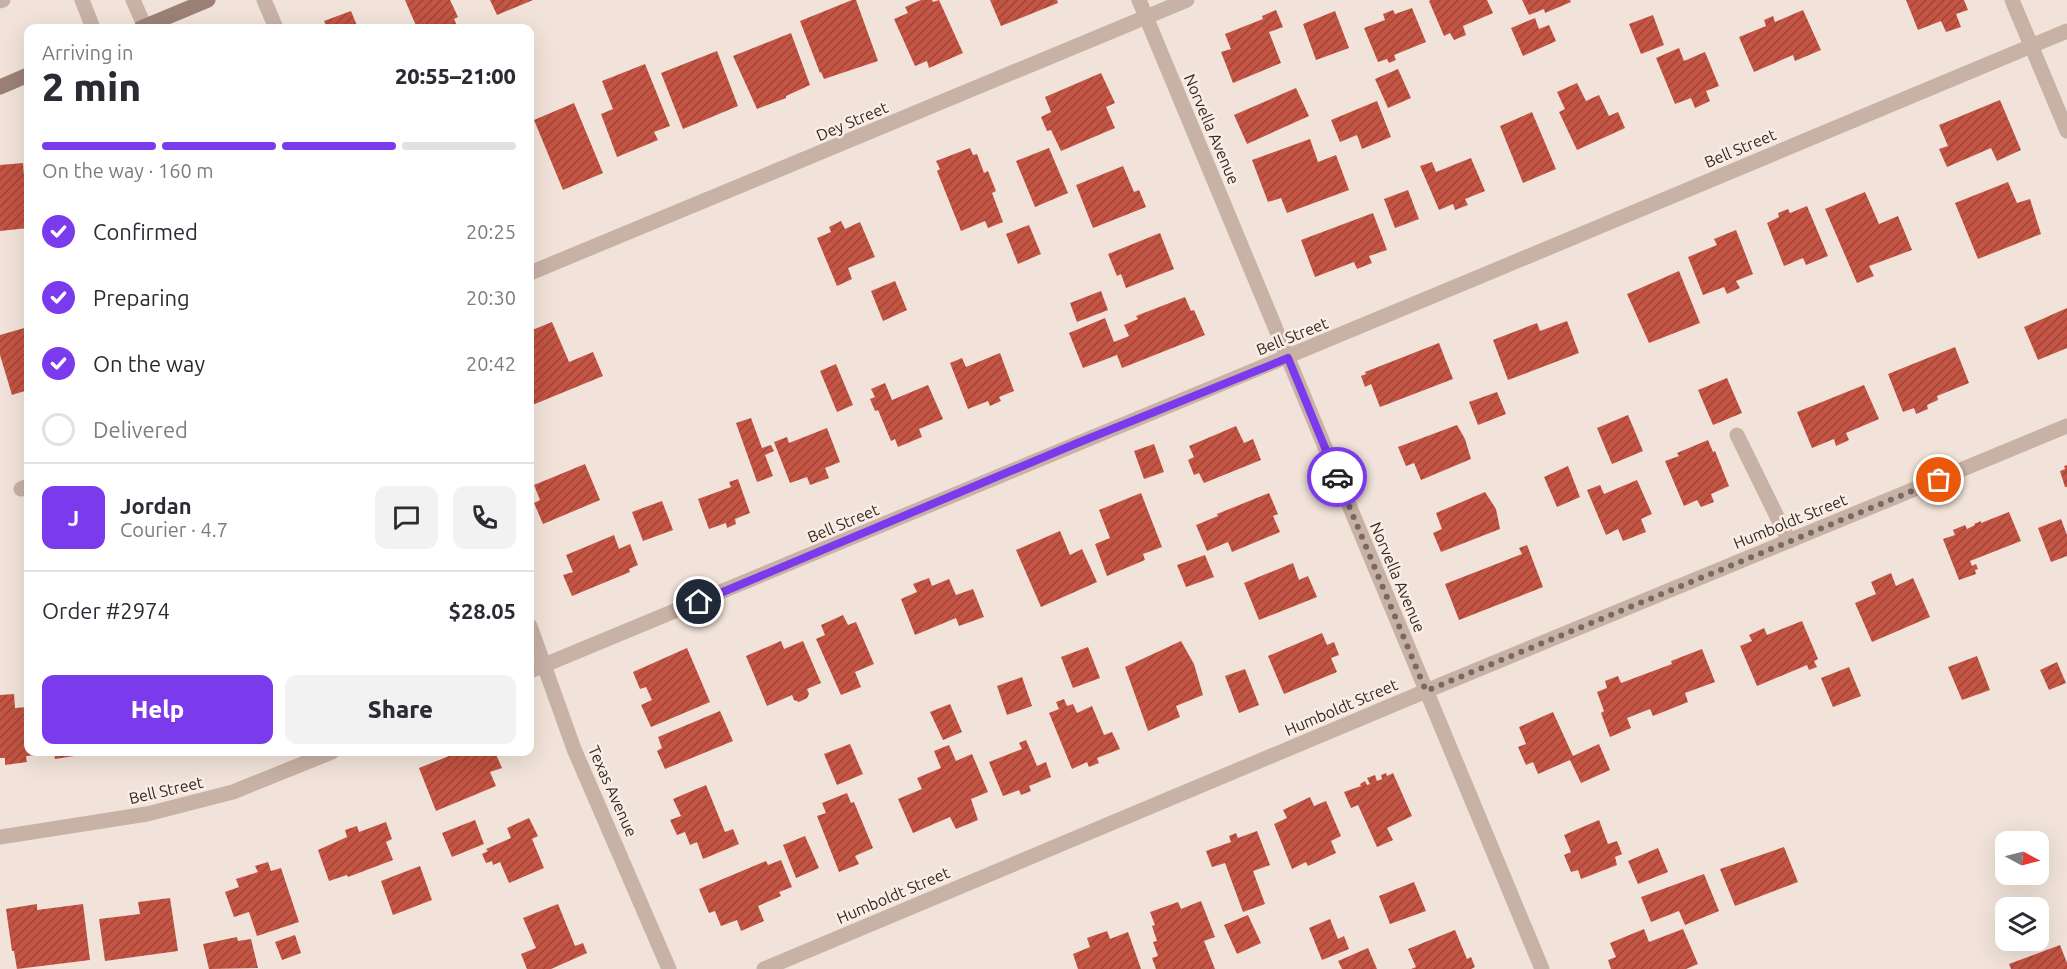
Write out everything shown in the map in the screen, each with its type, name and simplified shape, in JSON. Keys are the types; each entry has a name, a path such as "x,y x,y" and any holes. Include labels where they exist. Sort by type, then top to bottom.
{"main road":[{"path":"152,24 206,0"},
{"path":"0,87 24,77"}],"street":[{"path":"82,0 91,24"},
{"path":"133,0 142,24"},
{"path":"264,0 274,24"},
{"name":"Norvella Avenue","path":"1139,0 1542,969"},
{"name":"Dey Street","path":"534,271 1187,0"},
{"path":"2012,0 2067,131"},
{"name":"Bell Street","path":"537,668 1288,358 2067,31"},
{"name":"Humboldt Street","path":"764,969 1426,691 2067,426"},
{"path":"1737,435 1789,542"},
{"name":"Texas Avenue","path":"534,650 537,668 669,969"},
{"name":"Bell Street","path":"0,837 147,814 233,792 322,756"}],"building":[{"path":"405,0 450,0 458,17 454,19 456,24 415,24"},
{"path":"490,0 533,0 497,15"},
{"path":"856,0 878,61 824,79 800,21"},
{"path":"921,0 932,0 933,2 939,0 963,53 929,68 927,61 915,66 894,19 908,13 905,7"},
{"path":"990,0 1057,0 1058,3 1001,26"},
{"path":"1487,0 1493,13 1463,26 1466,35 1454,40 1450,33 1444,36 1429,1"},
{"path":"1522,0 1570,0 1571,2 1545,13 1544,9 1529,15"},
{"path":"1906,0 1964,0 1968,10 1956,14 1961,27 1946,32 1941,21 1918,30"},
{"path":"1412,8 1426,42 1394,55 1396,60 1389,63 1387,59 1378,62 1364,28 1385,20 1383,14 1393,10 1395,14"},
{"path":"1276,10 1283,27 1269,32 1281,63 1233,83 1221,52 1231,49 1225,34 1263,19 1262,16"},
{"path":"1803,10 1821,50 1795,61 1793,55 1754,72 1739,37 1766,26 1764,20 1773,16 1775,22"},
{"path":"351,11 356,24 325,24 324,21"},
{"path":"1335,11 1349,48 1316,60 1303,24"},
{"path":"1653,15 1664,45 1641,54 1629,24"},
{"path":"1535,18 1539,29 1549,25 1556,41 1523,56 1511,28"},
{"path":"791,33 810,85 786,98 757,109 733,56"},
{"path":"1679,48 1684,61 1705,52 1719,86 1706,91 1710,101 1695,108 1691,98 1675,104 1656,58"},
{"path":"717,51 738,106 683,129 661,73"},
{"path":"645,64 670,126 654,132 658,140 617,157 601,114 613,109 602,81"},
{"path":"1398,69 1411,98 1388,108 1375,79"},
{"path":"1101,73 1115,103 1106,107 1115,128 1061,151 1051,130 1047,131 1041,117 1051,112 1045,97"},
{"path":"1577,83 1586,101 1599,95 1609,116 1618,112 1625,128 1577,150 1559,112 1565,109 1557,92"},
{"path":"1296,88 1309,116 1247,144 1234,115"},
{"path":"2000,100 2021,150 1997,161 1991,148 1947,167 1939,149 1948,146 1939,125"},
{"path":"1377,101 1391,137 1362,149 1357,135 1340,142 1331,120"},
{"path":"574,103 603,173 563,190 534,120"},
{"path":"1532,112 1556,169 1523,183 1500,126"},
{"path":"1310,139 1318,162 1336,155 1349,190 1287,213 1281,198 1268,202 1252,160"},
{"path":"970,148 973,155 977,154 984,173 988,171 996,191 992,193 1003,222 988,228 985,221 961,231 937,171 940,169 936,161"},
{"path":"1049,148 1068,193 1035,207 1016,161"},
{"path":"1471,158 1485,191 1465,199 1468,205 1455,210 1453,204 1439,210 1420,166 1432,162 1436,172"},
{"path":"23,163 24,228 0,231 0,165"},
{"path":"1123,166 1134,192 1139,190 1146,207 1093,228 1076,185"},
{"path":"2008,182 2017,203 2030,199 2041,234 1978,259 1955,203"},
{"path":"1408,190 1419,219 1395,228 1384,199"},
{"path":"1865,192 1879,224 1898,216 1912,250 1869,266 1874,276 1857,283 1825,209"},
{"path":"1807,206 1828,256 1806,265 1803,258 1784,266 1767,223 1779,217 1778,213 1788,209 1790,213"},
{"path":"1373,213 1387,250 1369,256 1372,263 1357,269 1354,262 1315,277 1301,240"},
{"path":"841,221 845,229 860,222 875,257 848,268 852,279 837,286 817,238 831,232 829,227"},
{"path":"1029,225 1041,254 1018,264 1006,234"},
{"path":"1736,230 1753,274 1736,281 1740,288 1727,294 1724,287 1703,295 1688,257 1717,245 1714,239"},
{"path":"1160,233 1174,269 1126,288 1121,274 1117,276 1108,254"},
{"path":"1679,271 1700,323 1649,343 1627,294"},
{"path":"895,281 907,310 883,321 871,291"},
{"path":"1101,291 1108,310 1077,322 1070,303"},
{"path":"1185,297 1191,311 1194,310 1205,335 1122,368 1117,355 1083,368 1069,333 1105,318 1114,342 1129,336 1124,325 1138,319 1136,316"},
{"path":"2067,308 2067,348 2038,360 2024,327"},
{"path":"1567,321 1579,353 1508,380 1493,340 1537,323 1540,331"},
{"path":"552,322 569,362 593,352 603,376 534,404 534,329"},
{"path":"24,328 24,391 12,395 0,355 0,335"},
{"path":"1439,343 1453,379 1380,407 1371,384 1365,387 1361,376 1366,374 1365,372"},
{"path":"1955,347 1969,383 1937,396 1938,400 1927,405 1928,409 1916,414 1914,408 1903,412 1888,374"},
{"path":"1000,353 1014,391 999,397 1001,401 990,406 988,401 968,409 950,363 962,358 966,367"},
{"path":"836,364 853,405 837,412 820,371"},
{"path":"1727,378 1742,413 1713,425 1698,390"},
{"path":"885,383 892,400 928,385 943,419 919,429 922,437 898,447 895,439 891,441 878,410 875,411 870,399 875,397 871,389"},
{"path":"1864,385 1879,419 1846,433 1849,440 1836,446 1834,439 1812,448 1797,412"},
{"path":"1497,392 1506,414 1478,425 1469,402"},
{"path":"1628,415 1643,451 1612,464 1597,428"},
{"path":"751,418 762,448 771,445 774,451 765,455 773,476 757,482 736,423"},
{"path":"1457,425 1465,439 1471,459 1421,480 1414,463 1406,466 1398,447"},
{"path":"1236,426 1244,443 1253,439 1261,460 1204,483 1199,473 1194,475 1188,460 1194,457 1189,446"},
{"path":"827,428 840,462 825,468 829,478 810,485 807,477 790,483 774,442 787,437 789,443"},
{"path":"1708,440 1729,486 1711,494 1714,502 1701,507 1697,500 1684,506 1665,461 1679,456 1677,453"},
{"path":"1154,444 1164,472 1144,479 1134,451"},
{"path":"585,464 600,500 543,524 534,503 540,500 534,485"},
{"path":"2067,465 2067,487 2065,487 2060,471"},
{"path":"1568,466 1580,497 1557,507 1544,477"},
{"path":"738,479 750,513 735,519 736,524 727,528 726,523 709,529 698,499 731,487 729,482"},
{"path":"1637,480 1652,514 1641,519 1646,532 1623,541 1618,529 1606,535 1587,490 1600,485 1604,494"},
{"path":"1485,492 1496,509 1500,529 1441,552 1433,533 1442,529 1436,513"},
{"path":"1141,493 1162,547 1143,554 1145,560 1107,576 1095,544 1110,538 1099,510"},
{"path":"1269,493 1278,514 1273,516 1280,532 1232,552 1228,542 1207,551 1196,525"},
{"path":"662,501 673,530 643,541 632,512"},
{"path":"2009,512 2021,541 1970,561 1972,566 1976,564 1978,569 1975,570 1976,574 1959,580 1943,539 1955,535 1953,530 1965,525 1967,529 1981,521 1981,523"},
{"path":"2061,519 2067,535 2067,556 2051,562 2038,528"},
{"path":"1060,531 1070,555 1082,549 1097,582 1041,607 1016,550"},
{"path":"614,535 619,549 630,544 638,565 629,569 630,572 572,596 563,575 573,572 566,555"},
{"path":"1527,545 1543,587 1459,620 1445,584 1522,554 1519,548"},
{"path":"1205,555 1214,577 1186,587 1177,565"},
{"path":"1293,563 1299,580 1308,576 1317,597 1259,620 1244,583"},
{"path":"1891,573 1896,586 1913,578 1930,617 1872,642 1855,603 1876,594 1871,582"},
{"path":"929,578 932,586 949,579 956,595 973,589 984,617 959,626 956,618 915,635 901,599 917,592 913,584"},
{"path":"843,615 848,625 856,622 874,664 855,672 861,687 841,695 816,639 825,635 821,625"},
{"path":"1802,621 1818,659 1814,661 1817,667 1809,670 1807,665 1757,686 1740,646 1752,641 1749,635 1764,628 1767,635"},
{"path":"1322,633 1327,645 1334,642 1339,655 1331,658 1337,672 1284,694 1268,656"},
{"path":"781,641 784,649 803,641 821,683 807,689 809,694 807,698 799,702 794,700 792,695 767,706 746,656"},
{"path":"1181,641 1194,664 1203,695 1176,706 1180,717 1148,731 1125,667"},
{"path":"1088,647 1100,678 1073,688 1061,657"},
{"path":"687,648 710,702 651,727 641,705 652,700 646,687 640,689 633,672"},
{"path":"1702,649 1715,682 1685,693 1688,702 1653,716 1650,709 1627,718 1631,728 1610,737 1601,713 1604,711 1597,692 1607,688 1605,681 1618,676 1621,683 1672,664 1671,661"},
{"path":"1977,656 1990,690 1962,700 1948,667"},
{"path":"2057,662 2066,683 2049,690 2040,670"},
{"path":"1849,667 1861,696 1833,707 1821,678"},
{"path":"1245,669 1259,705 1239,713 1225,676"},
{"path":"1022,677 1032,706 1007,715 997,686"},
{"path":"14,694 15,708 24,707 24,756 27,762 5,765 5,758 0,758 0,695"},
{"path":"1064,699 1067,706 1073,704 1077,713 1092,706 1104,735 1112,732 1120,749 1097,758 1099,763 1089,767 1087,762 1072,769 1049,713 1059,709 1056,702"},
{"path":"950,704 962,732 943,740 930,712"},
{"path":"720,711 733,741 665,769 657,751 662,748 658,737"},
{"path":"1553,712 1573,756 1599,744 1610,770 1581,783 1570,760 1538,774 1533,762 1526,765 1518,747 1526,744 1519,727"},
{"path":"1026,740 1037,766 1046,762 1051,777 1029,786 1031,791 1021,795 1019,790 1003,796 989,762 1022,749 1019,743"},
{"path":"850,744 863,774 837,785 824,754"},
{"path":"949,745 956,761 972,754 988,792 971,799 978,820 956,829 950,817 913,833 898,799 922,789 917,778 941,768 934,751"},
{"path":"55,756 74,756 55,759"},
{"path":"449,756 497,756 502,768 490,772 496,786 436,811 419,768"},
{"path":"1386,773 1387,776 1393,773 1412,816 1387,828 1393,840 1377,847 1358,805 1351,808 1344,792 1361,786 1360,784 1365,781 1367,785 1370,784 1367,778 1375,775 1377,781 1382,779 1381,775"},
{"path":"706,785 725,832 733,829 739,844 703,859 697,842 690,845 685,832 677,835 670,820 681,816 673,799"},
{"path":"847,793 851,803 854,802 873,848 855,856 859,864 839,872 817,816 826,813 822,803"},
{"path":"1310,797 1314,806 1326,801 1341,836 1331,841 1336,853 1308,866 1306,862 1292,869 1274,824 1287,818 1283,810"},
{"path":"529,818 538,836 532,839 544,868 509,883 500,862 493,865 492,861 486,863 482,854 488,851 486,849 511,838 507,828"},
{"path":"475,820 484,844 452,857 442,833"},
{"path":"1599,820 1608,844 1617,841 1622,854 1615,857 1617,865 1581,879 1578,870 1571,872 1564,855 1571,852 1564,835"},
{"path":"386,822 392,839 386,842 393,860 348,877 347,875 329,881 318,850 347,837 345,830 357,826 359,832"},
{"path":"1257,831 1270,865 1253,871 1265,904 1243,912 1225,863 1212,867 1206,851 1231,842 1229,836 1236,833 1238,838"},
{"path":"805,836 819,868 796,878 783,845"},
{"path":"1784,847 1798,882 1735,906 1720,869"},
{"path":"1658,848 1668,872 1638,884 1628,861"},
{"path":"781,860 792,887 779,892 781,896 758,906 764,921 741,931 737,920 721,926 715,911 709,913 699,889 766,861 768,865"},
{"path":"268,862 271,871 281,868 299,922 257,936 249,912 234,917 225,892 239,887 236,879 258,872 255,866"},
{"path":"420,866 432,900 393,915 381,881"},
{"path":"1704,874 1719,911 1685,925 1679,911 1651,922 1641,897"},
{"path":"1414,882 1426,911 1390,924 1379,896"},
{"path":"170,898 178,951 105,961 99,919 140,914 138,902"},
{"path":"1201,901 1215,937 1204,941 1215,969 1156,969 1152,958 1158,956 1153,942 1157,941 1152,926 1155,925 1150,912 1178,902 1181,909"},
{"path":"37,904 37,910 83,904 90,960 17,969 6,909"},
{"path":"558,904 575,946 583,943 587,953 551,969 527,969 521,954 536,948 523,918"},
{"path":"1248,915 1261,943 1237,954 1224,925"},
{"path":"1330,919 1338,939 1344,936 1349,949 1322,960 1309,928"},
{"path":"1644,929 1649,942 1683,929 1698,964 1686,969 1611,969 1608,960 1616,957 1610,943"},
{"path":"1455,930 1467,959 1471,957 1475,967 1471,969 1411,969 1416,967 1408,949"},
{"path":"1107,931 1110,939 1128,932 1141,969 1078,969 1073,954 1090,947 1087,938"},
{"path":"295,935 301,953 282,960 275,942"},
{"path":"237,937 238,941 251,939 258,968 209,969 203,944"},
{"path":"2060,945 2067,969 2011,969 2009,964"},
{"path":"1368,948 1377,969 1342,969 1338,961"}],"way so far":[{"path":"1337,477 1426,691 1939,480"}],"route":[{"path":"699,602 1075,444 1288,358 1337,477"}]}
